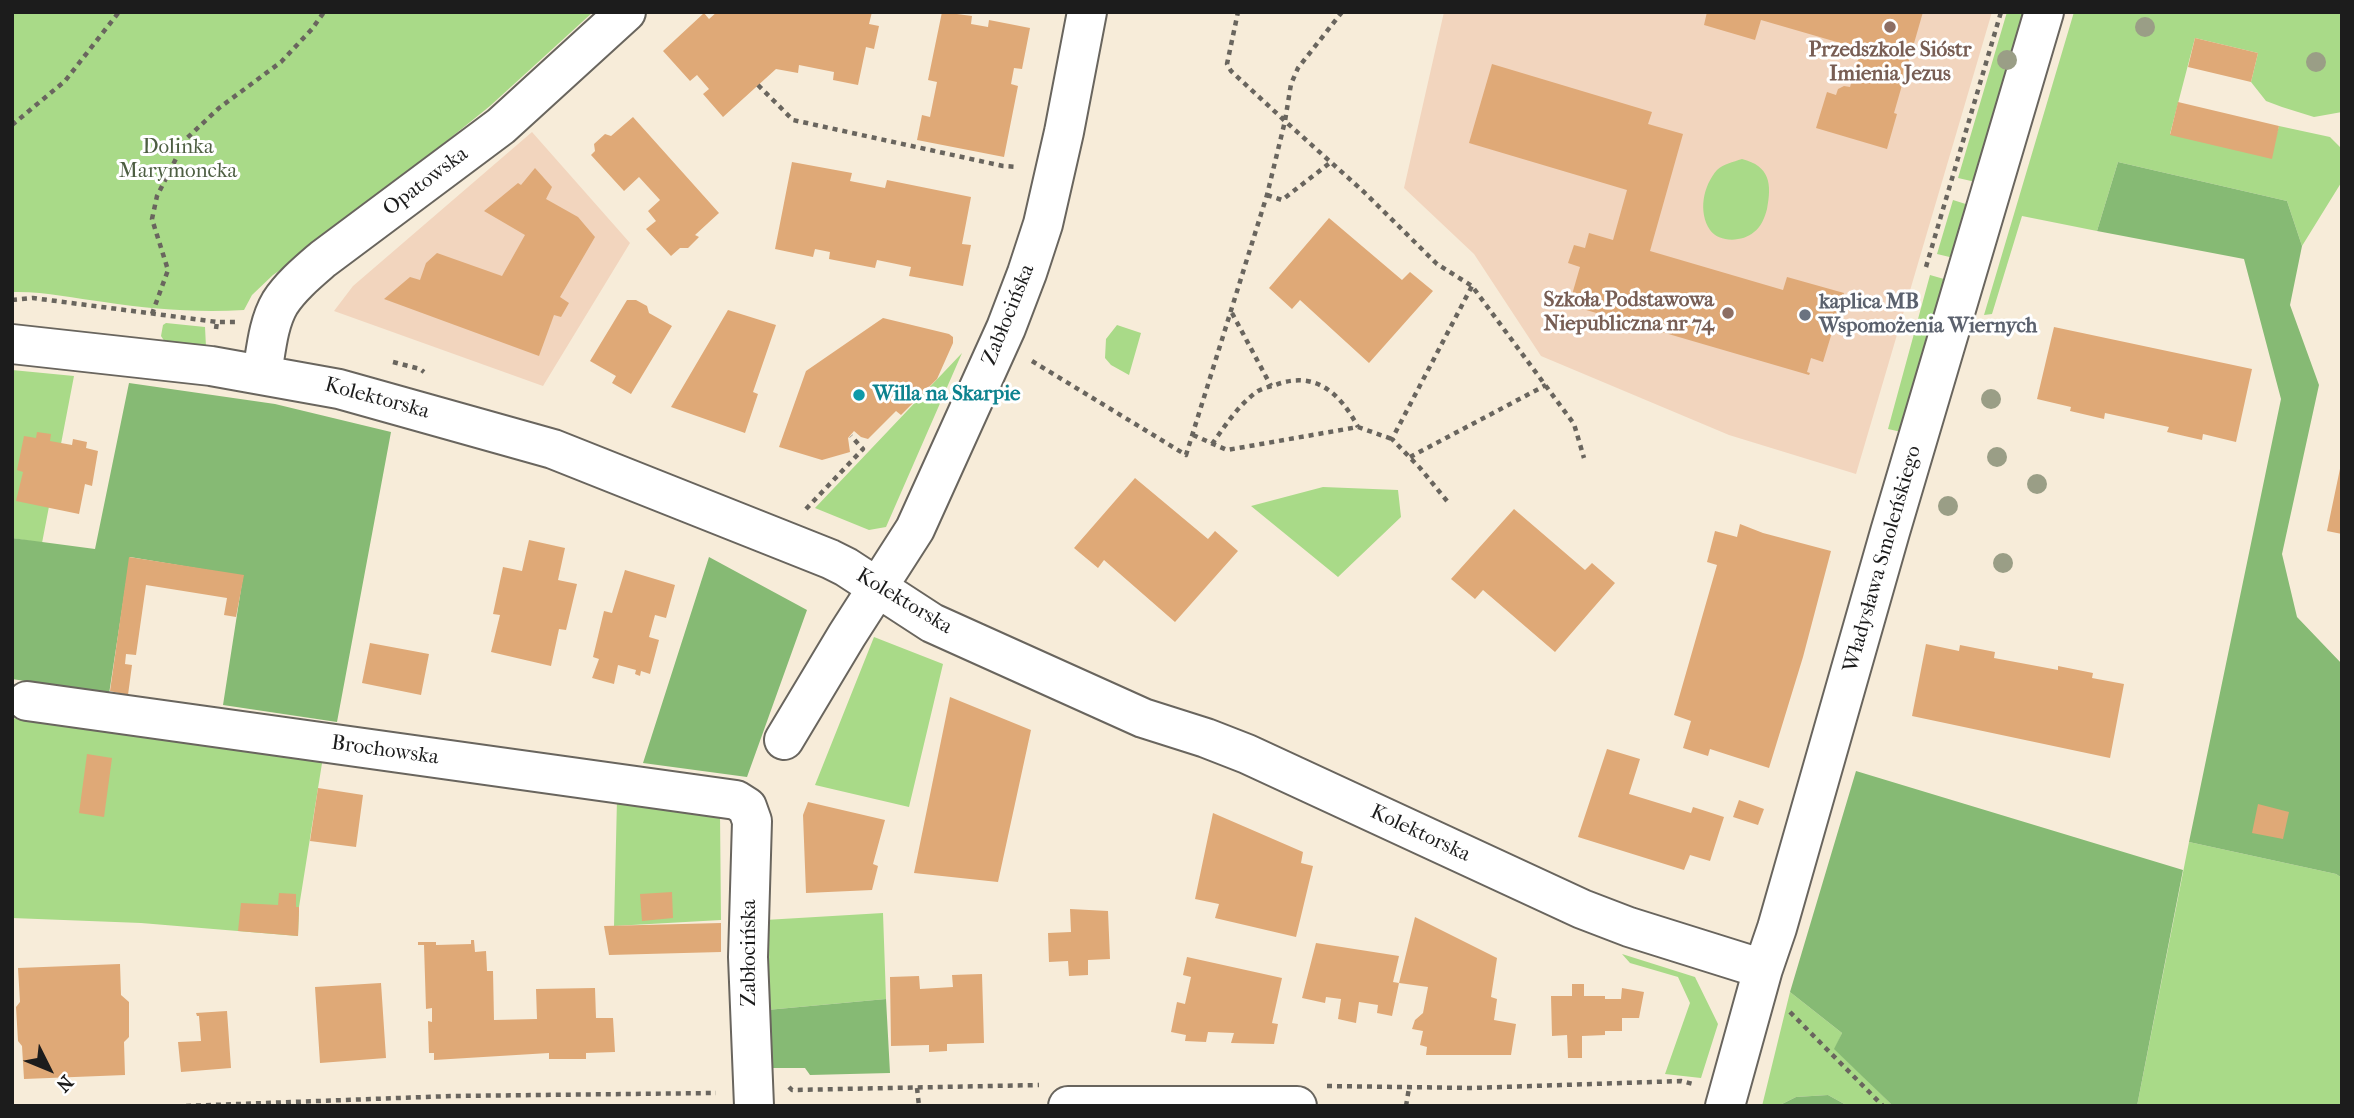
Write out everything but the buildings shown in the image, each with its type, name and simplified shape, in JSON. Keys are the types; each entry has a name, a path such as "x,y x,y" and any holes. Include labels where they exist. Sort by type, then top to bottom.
{"street":[{"name":"Opatowska","path":"262,374 271,327 279,305 296,283 323,259 501,126 626,12"},
{"name":"Zabłocińska","path":"784,740 915,529 1006,328 1027,273 1050,196 1087,12"},
{"name":"Władysława Smoleńskiego","path":"1725,1106 1890,532 2044,12"},
{"name":"Kolektorska","path":"12,344 262,374 339,389 553,449 813,551 846,567 932,623 1143,719 1247,754 1582,909 1629,927 1763,969"},
{"name":"Brochowska","path":"27,701 730,799 743,804"},
{"name":"Zabłocińska","path":"743,804 747,807 752,821 748,957 754,1089"},
{"path":"1058,1096 1306,1096"}],"path":[{"path":"12,125 65,81 119,12"},
{"path":"152,314 168,270 152,219 157,196 187,139 219,108 281,62 324,12"},
{"path":"1238,12 1227,64 1231,71 1437,264 1472,286 1574,424 1584,458"},
{"path":"1036,353 1032,361 1186,455 1268,195 1291,84 1298,68 1342,12"},
{"path":"758,85 793,120 1003,166"},
{"path":"1268,195 1282,200 1331,162"},
{"path":"1392,439 1472,286"},
{"path":"12,300 33,298 217,322"},
{"path":"1231,312 1271,386"},
{"path":"1212,444 1234,413 1256,392 1286,381 1310,380 1332,392 1346,405 1358,427"},
{"path":"1409,457 1546,385"},
{"path":"1193,435 1227,450 1358,427 1392,439 1447,501"},
{"path":"804,511 863,449 850,436"},
{"path":"1785,1006 1883,1106"},
{"path":"186,1106 451,1096 720,1093 735,1072 754,1089 770,1071 792,1090 917,1088 1058,1096"},
{"path":"1306,1096 1409,1088 1681,1081 1694,1084"},
{"path":"917,1088 919,1106"},
{"path":"1406,1106 1409,1088"}],"shaded area":[{"path":"1444,12 1992,12 1856,474 1729,435 1541,356 1474,254 1404,188"},
{"path":"532,132 630,243 543,386 334,311 353,286"}],"green space":[{"name":"Dolinka Marymoncka","path":"12,12 593,12 490,106 325,239 273,275 252,295 244,310 209,311 156,308 12,292"},
{"path":"2007,12 2030,12 1980,183 1958,178"},
{"path":"2074,12 2342,12 2342,112 2314,117 2266,101 2251,82 2258,53 2195,38 2170,134 2274,143 2279,126 2330,137 2342,149 2341,183 2302,246 2287,201 2118,162 2097,231 2022,216 1992,314 1984,315"},
{"path":"1742,159 1758,166 1767,177 1767,209 1754,232 1744,238 1725,239 1714,234 1706,223 1703,207 1705,191 1717,170"},
{"path":"2118,162 2287,201 2302,246 2290,305 2319,385 2282,554 2297,617 2342,664 2342,878 2336,874 2189,842 2281,399 2244,259 2097,231"},
{"path":"1953,200 1972,206 1958,259 1937,254"},
{"path":"1930,275 1951,281 1906,433 1888,429"},
{"path":"166,323 205,327 206,347 165,342 161,336"},
{"path":"1117,325 1141,333 1129,375 1111,365 1105,358 1106,339"},
{"path":"962,353 886,527 869,530 815,508"},
{"path":"12,370 74,376 42,543 12,538"},
{"path":"129,383 275,404 391,432 337,722 223,705 243,576 130,557 109,694 12,679 12,538 95,549"},
{"path":"1323,487 1398,490 1401,517 1338,577 1251,506"},
{"path":"709,557 807,610 747,777 643,763"},
{"path":"874,637 943,664 909,807 815,785"},
{"path":"12,718 323,757 299,907 298,936 141,923 12,918"},
{"path":"1856,771 2183,870 2137,1106 1893,1106 1834,1049 1842,1033 1790,992"},
{"path":"617,799 720,813 721,920 614,926"},
{"path":"2189,842 2336,874 2342,878 2342,1106 2137,1106"},
{"path":"883,913 886,999 767,1010 765,920"},
{"path":"1622,954 1695,977 1718,1024 1701,1078 1665,1074 1690,1003 1678,977 1630,963"},
{"path":"1790,992 1842,1033 1835,1049 1893,1106 1848,1106 1828,1095 1796,1097 1778,1106 1762,1106"},
{"path":"886,999 890,1073 810,1075 805,1068 770,1068 767,1010"},
{"path":"1828,1095 1848,1106 1778,1106 1796,1097"}],"place":[{"name":"Przedszkole Sióstr Imienia Jezus","path":"1890,27"},
{"name":"Szkoła Podstawowa Niepubliczna nr 74","path":"1728,313"},
{"name":"kaplica MB Wspomożenia Wiernych","path":"1805,315"},
{"name":"Willa na Skarpie","path":"859,395"}]}
